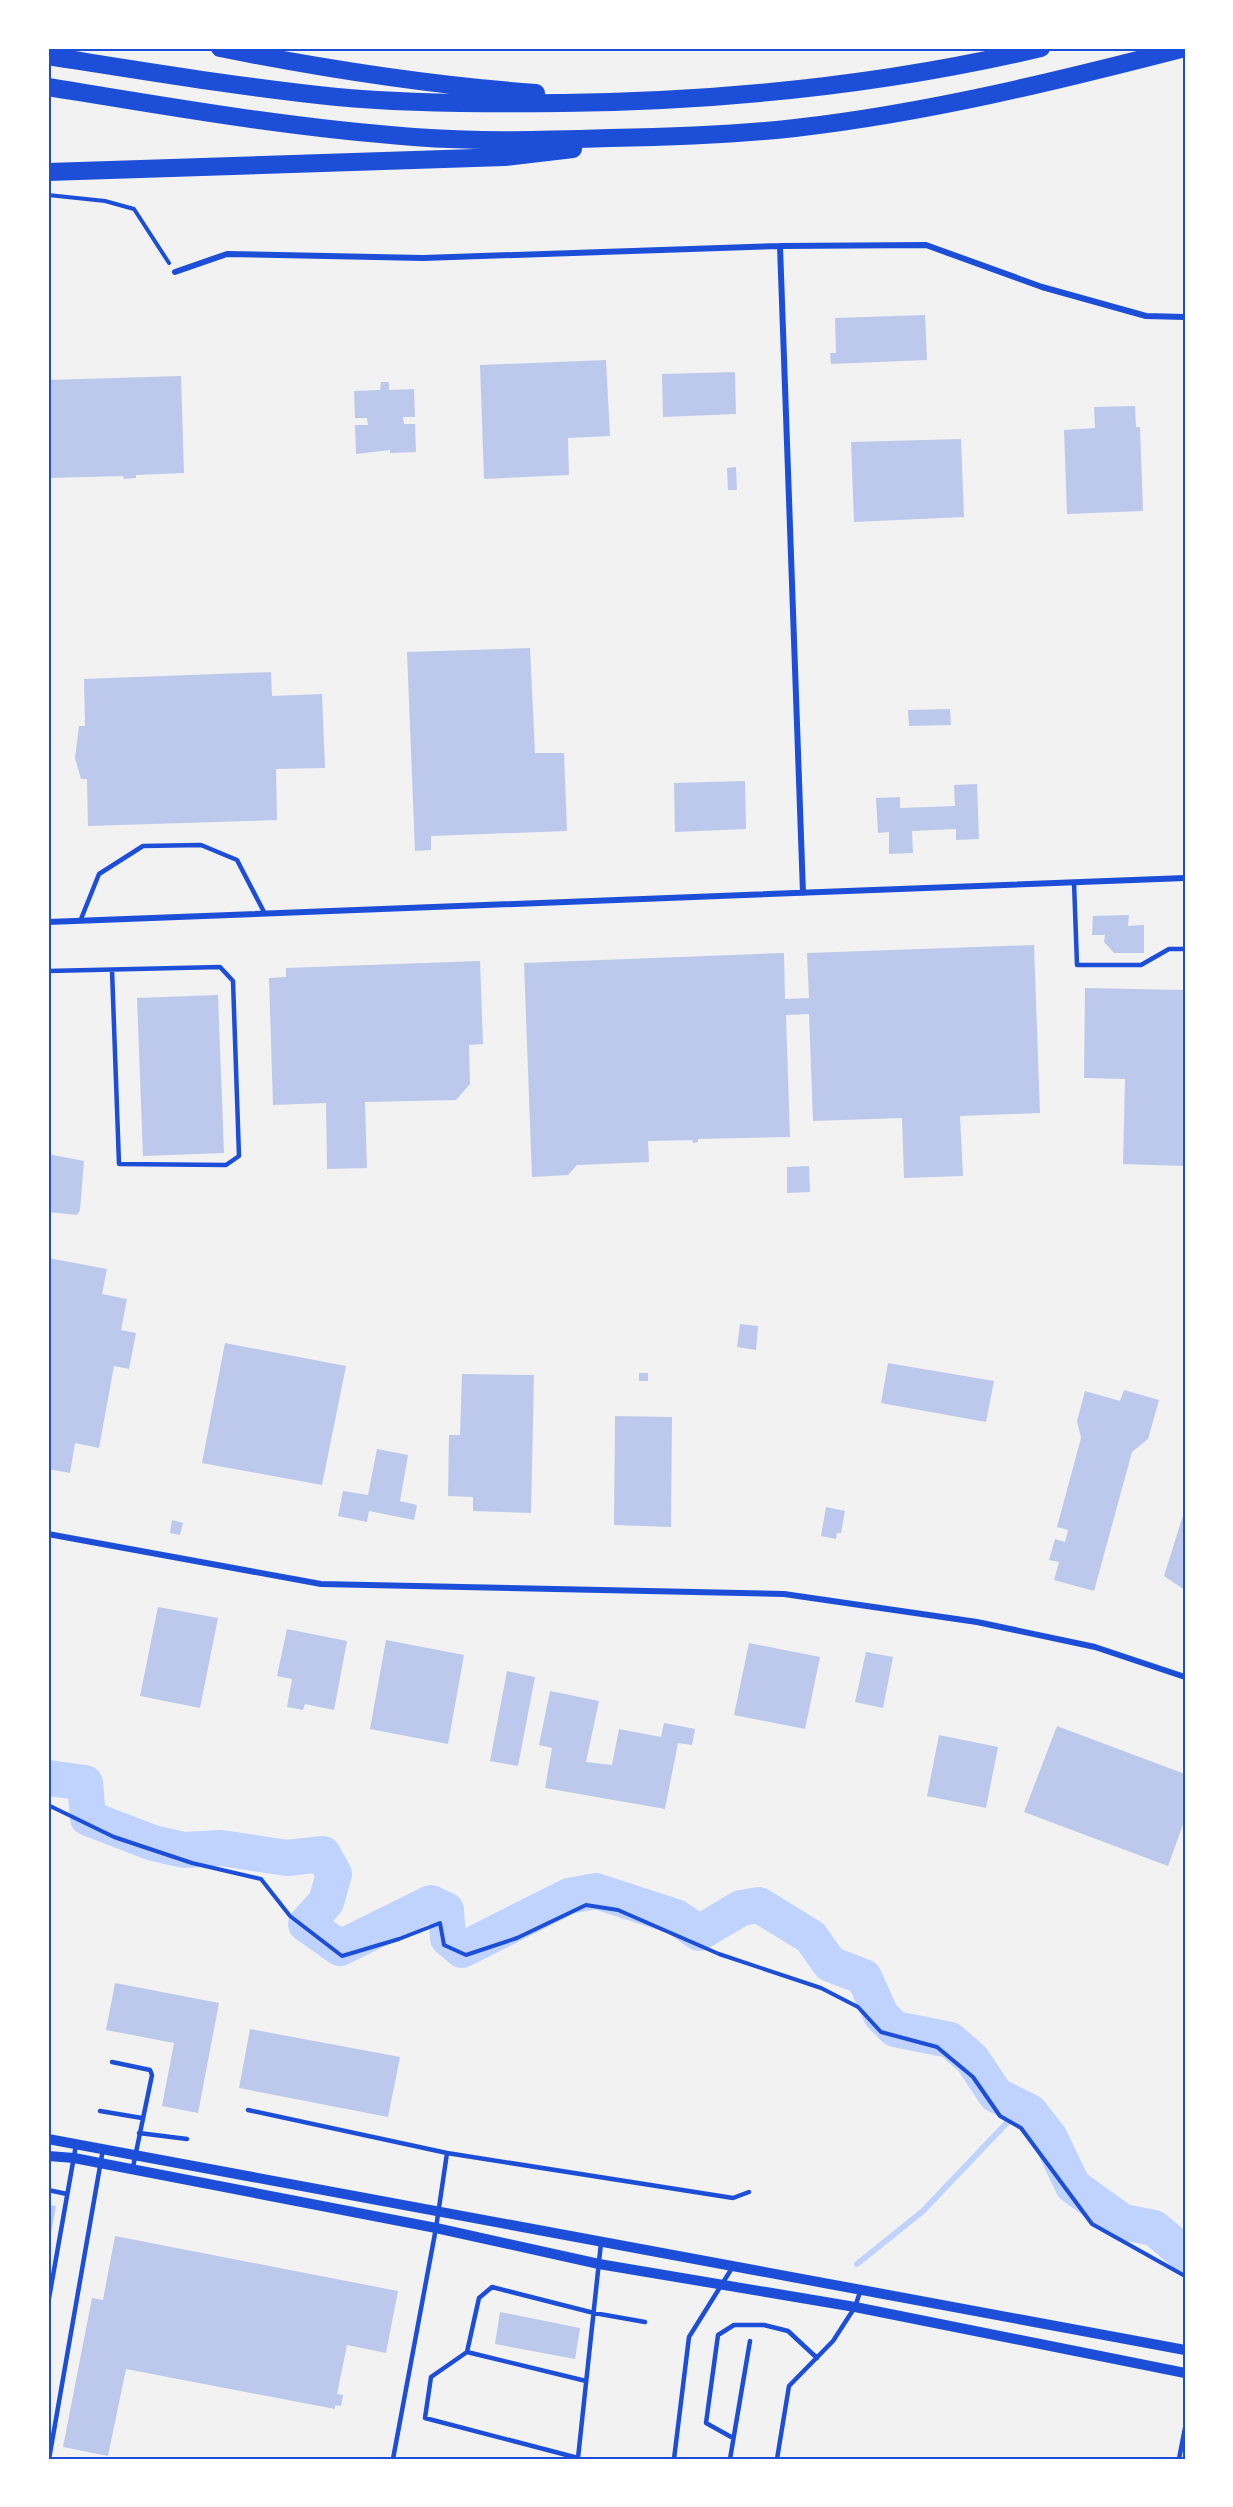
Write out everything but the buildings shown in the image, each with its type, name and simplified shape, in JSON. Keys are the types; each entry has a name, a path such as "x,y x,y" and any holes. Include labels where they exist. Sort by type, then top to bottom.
{"highway":[{"path":"220,48 310,66 453,87 645,102"},
{"path":"48,56 339,97 490,104 645,102 804,89 982,62 1041,48"},
{"path":"48,87 290,126 417,137 558,140 679,136 795,128 933,106 1058,81 1185,48"},
{"path":"48,172 505,158 679,136"}],"street":[{"path":"175,272 227,254 423,258 780,246 926,245 1042,287 1146,316 1185,317"},
{"path":"780,246 803,893"},
{"path":"48,922 1185,878"},
{"path":"48,1534 321,1584 784,1594 977,1622 1074,1642 1185,1677"},
{"path":"48,2139 860,2292 1185,2350"},
{"path":"48,2156 74,2158 436,2228 599,2264 723,2283 855,2307 1185,2373"}],"lane":[{"path":"81,919 99,874 143,846 201,845 237,860 264,912"},
{"path":"1074,882 1077,965 1141,965 1169,949 1185,949"},
{"path":"48,971 220,967 234,981 239,1156 226,1165 119,1164 112,970"},
{"path":"112,2062 150,2070 152,2075 132,2170"},
{"path":"248,2110 447,2153 725,2196 742,2196 749,2192"},
{"path":"100,2111 142,2118"},
{"path":"139,2133 187,2139"},
{"path":"48,2304 76,2145"},
{"path":"49,2459 103,2149"},
{"path":"393,2459 439,2211 447,2153"},
{"path":"48,2190 67,2194"},
{"path":"602,2243 599,2264 594,2313 586,2381 578,2458 425,2418 431,2377 467,2352 479,2298 492,2287 594,2313 645,2322"},
{"path":"674,2459 689,2337 732,2268"},
{"path":"777,2459 789,2386 833,2341 855,2307 860,2292"},
{"path":"733,2438 706,2423 718,2335 734,2325 764,2325 788,2331 817,2358"},
{"path":"730,2459 750,2341"},
{"path":"467,2352 586,2381"},
{"path":"1179,2459 1185,2428"}],"path":[{"path":"48,195 105,201 134,209 175,272"},
{"path":"48,1805 114,1837 192,1863 261,1879 290,1916 342,1956 399,1940 440,1923 444,1945 466,1955 517,1938 586,1905 618,1910 718,1954 821,1988 858,2007 881,2032 937,2047 973,2077 1000,2116 1021,2128 1092,2223 1185,2276"}],"waterway":[{"path":"48,1778 85,1783 88,1818 153,1843 184,1850 221,1848 287,1858 323,1854 334,1874 326,1902 306,1924 340,1948 431,1903 446,1910 448,1938 462,1950 569,1896 596,1891 676,1917 699,1933 741,1908 759,1905 811,1937 830,1964 864,1977 881,2015 895,2029 950,2040 972,2059 996,2095 1030,2112 1050,2138 1073,2186 1123,2222 1154,2228 1185,2254"},
{"path":"857,2264 923,2211 1021,2108"}]}
